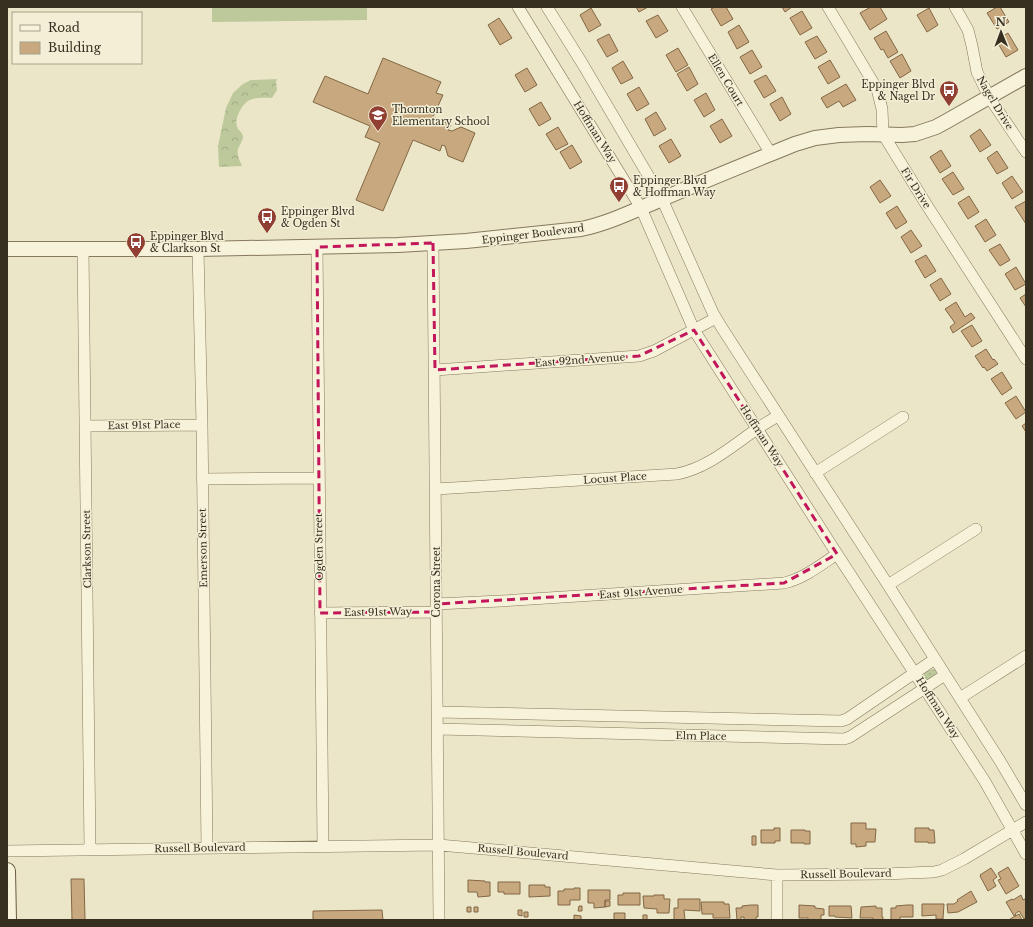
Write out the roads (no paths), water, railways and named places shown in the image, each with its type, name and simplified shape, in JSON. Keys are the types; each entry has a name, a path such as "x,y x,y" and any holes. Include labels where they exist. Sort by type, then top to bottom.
{"main road":[{"path":"7,871 8,920"}],"street":[{"name":"Hoffman Way","path":"518,7 641,208 694,330 984,780 1026,854"},
{"path":"548,7 662,199 710,308 1000,760 1026,805"},
{"name":"Ellen Court","path":"682,7 771,154"},
{"name":"Fir Drive","path":"828,7 877,89 882,108 883,134 926,204 1026,359"},
{"name":"Nagel Drive","path":"955,7 968,30 977,72 989,97 1026,152"},
{"name":"Eppinger Boulevard","path":"7,249 198,249 433,243 582,229 598,225 795,144 815,138 838,134 915,134 936,127 1026,76"},
{"name":"Corona Street","path":"433,243 440,920"},
{"name":"Ogden Street","path":"317,247 322,846"},
{"name":"Clarkson Street","path":"83,249 90,850"},
{"name":"Emerson Street","path":"198,249 202,425 207,848"},
{"name":"East 92nd Avenue","path":"435,370 639,356 654,351 716,318"},
{"name":"Locust Place","path":"436,489 684,473 708,463 778,416"},
{"path":"815,473 903,417"},
{"name":"East 91st Place","path":"85,426 202,425"},
{"path":"202,479 318,478"},
{"path":"888,586 976,529"},
{"name":"East 91st Avenue","path":"436,608 501,601 784,584 806,574 837,554"},
{"name":"East 91st Way","path":"320,613 436,608"},
{"path":"960,698 1026,656"},
{"name":"Elm Place","path":"438,712 841,722 935,659"},
{"name":"Elm Place","path":"438,729 844,739 856,733 945,675"},
{"name":"Russell Boulevard","path":"7,851 439,845 777,875 934,872 942,870 964,859 1026,822"},
{"path":"777,875 777,920"}],"place":[{"name":"Eppinger Blvd & Nagel Dr","path":"949,107"},
{"name":"Thornton Elementary School","path":"378,132"},
{"name":"Eppinger Blvd & Hoffman Way","path":"619,203"},
{"name":"Eppinger Blvd & Ogden St","path":"267,234"},
{"name":"Eppinger Blvd & Clarkson St","path":"136,259"}]}
